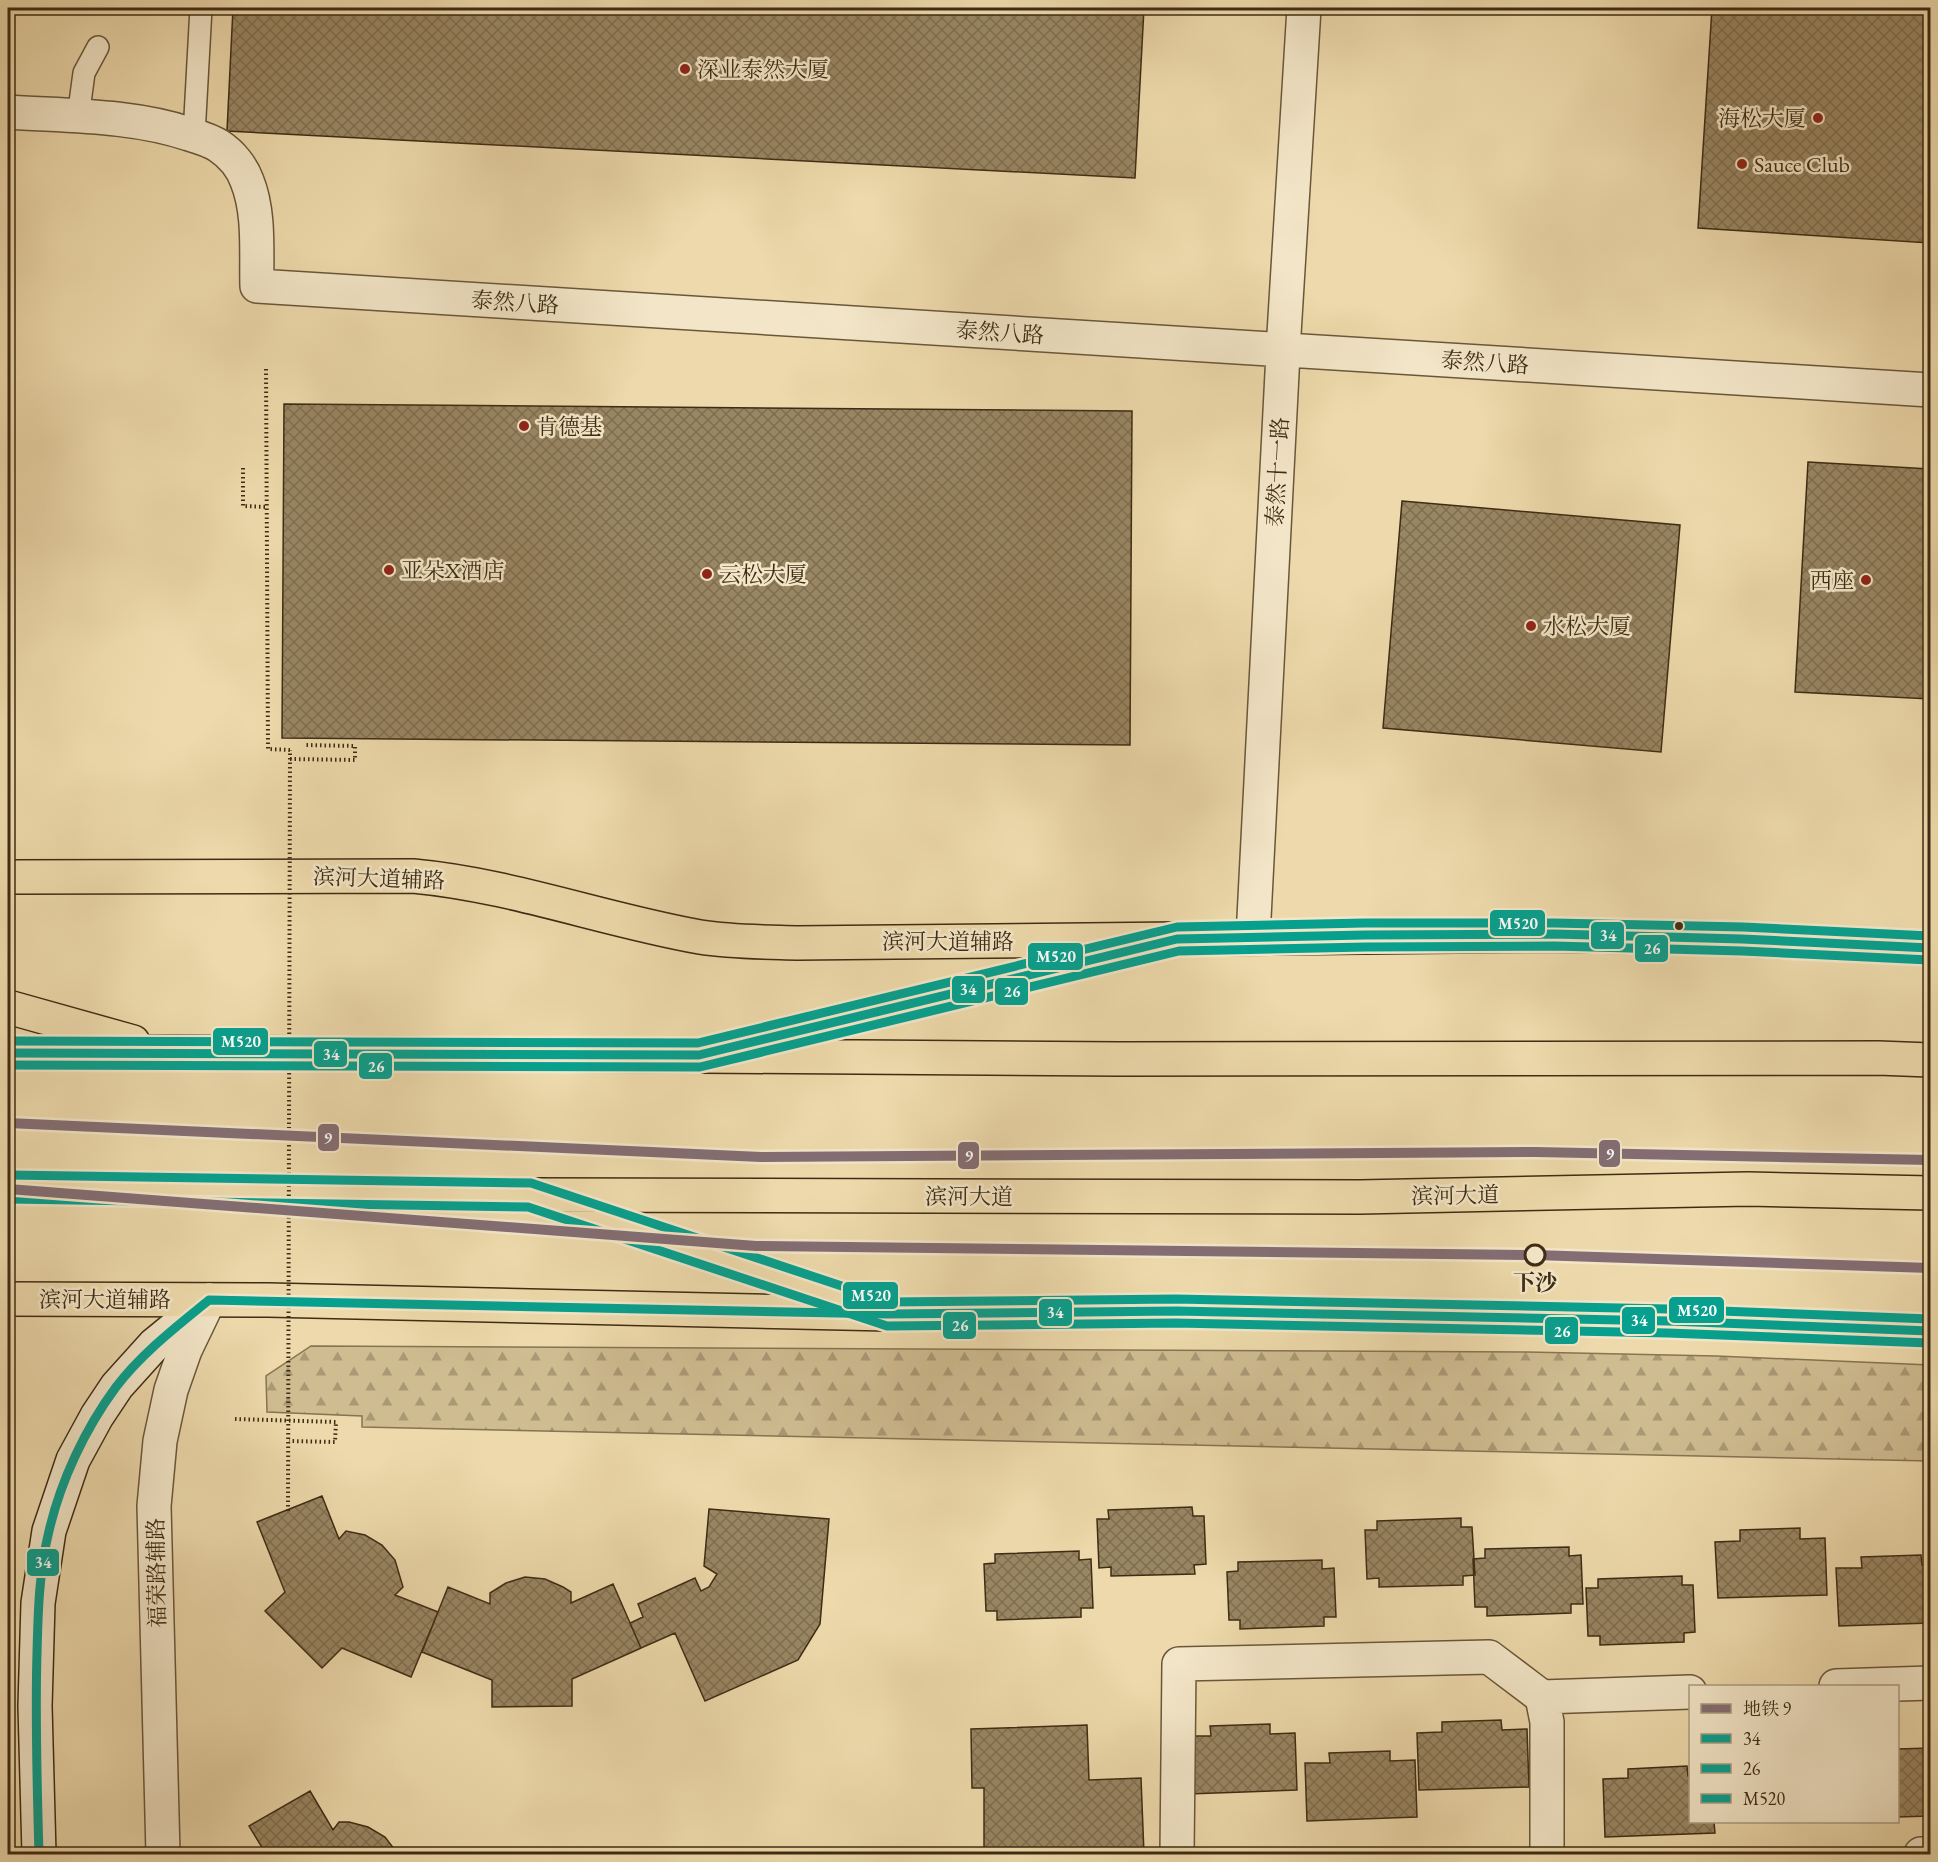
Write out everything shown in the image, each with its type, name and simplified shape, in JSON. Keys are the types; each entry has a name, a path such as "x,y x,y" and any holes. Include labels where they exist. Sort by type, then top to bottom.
{"main road":[{"name":"滨河大道辅路","path":"8,877 413,876 449,879 701,937 797,943 1253,937 1572,936 1712,938 1930,948"},
{"path":"699,1055 1177,939"},
{"path":"8,1007 169,1052"},
{"path":"8,1053 169,1052 1107,1059 1878,1058 1930,1060"},
{"name":"滨河大道","path":"8,1187 530,1195 1360,1197 1748,1189 1930,1193"},
{"path":"530,1195 888,1314"},
{"name":"滨河大道辅路","path":"8,1299 209,1300 888,1314 1176,1311 1680,1322 1930,1331"}],"street":[{"name":"泰然十一路","path":"1253,937 1283,350 1304,8"},
{"name":"泰然八路","path":"8,112 154,123 217,145 229,154 247,179 254,211 257,286 1930,390"},
{"path":"8,129 153,138 190,134"},
{"path":"39,1854 36,1706 38,1603 49,1530 73,1460 97,1416 117,1386 154,1345 209,1300"},
{"name":"福荣路辅路","path":"162,1854 154,1518 156,1485 160,1441 171,1390 185,1350 209,1300"},
{"path":"1177,1854 1179,1664 1489,1657 1542,1697 1689,1692"},
{"path":"1867,1685 1930,1683"},
{"path":"1542,1697 1547,1722 1547,1854"},
{"path":"1921,1854 1927,1854"}],"lane":[{"path":"190,134 201,8"},
{"path":"78,117 84,73 98,46"}],"path":[{"path":"266,369 268,749 290,750 288,1511"},
{"path":"243,468 243,506 267,507"},
{"path":"290,759 355,760 355,746 306,745"},
{"path":"235,1419 336,1422 335,1442 289,1441"}],"green space":[{"path":"311,1346 1527,1352 1716,1356 1930,1365 1930,1461 362,1427 362,1416 267,1412 266,1376"}],"building":[{"name":"深业泰然大厦","path":"233,8 1144,8 1135,178 227,131"},
{"name":"海松大厦","path":"1712,8 1930,8 1930,243 1698,228"},
{"name":"云松大厦","path":"284,404 1132,411 1130,745 282,738"},
{"name":"西座","path":"1808,462 1930,469 1930,699 1795,692"},
{"name":"水松大厦","path":"1402,501 1680,525 1661,752 1383,728"},
{"path":"322,1496 339,1539 346,1531 365,1535 382,1545 395,1560 403,1587 395,1595 438,1612 411,1677 342,1648 322,1668 265,1611 285,1592 257,1522"},
{"path":"1192,1507 1193,1516 1204,1516 1206,1564 1194,1565 1195,1574 1111,1576 1111,1567 1099,1568 1097,1519 1109,1519 1108,1510"},
{"path":"709,1509 829,1519 820,1624 798,1660 705,1701 675,1633 641,1648 630,1623 643,1617 638,1604 695,1578 701,1591 709,1587 717,1574 704,1566"},
{"path":"1461,1518 1461,1527 1472,1527 1475,1575 1463,1576 1463,1585 1379,1587 1379,1578 1367,1579 1365,1530 1377,1530 1377,1521"},
{"path":"1800,1528 1800,1539 1825,1538 1827,1595 1718,1598 1715,1542 1740,1541 1740,1530"},
{"path":"1569,1547 1569,1556 1581,1555 1583,1604 1571,1604 1571,1613 1487,1616 1487,1607 1475,1607 1473,1559 1485,1558 1485,1549"},
{"path":"1079,1551 1079,1560 1091,1559 1093,1608 1081,1608 1081,1617 997,1620 997,1611 986,1611 984,1564 995,1563 995,1554"},
{"path":"1921,1555 1922,1565 1930,1565 1930,1623 1839,1626 1836,1568 1862,1568 1861,1557"},
{"path":"1322,1560 1322,1569 1334,1568 1336,1617 1324,1617 1324,1626 1240,1629 1240,1620 1229,1620 1227,1572 1238,1571 1238,1562"},
{"path":"1682,1576 1682,1585 1693,1585 1695,1632 1684,1633 1684,1642 1600,1645 1600,1636 1588,1636 1586,1588 1598,1588 1598,1579"},
{"path":"525,1577 545,1579 563,1587 571,1592 571,1603 613,1584 641,1648 572,1679 572,1706 492,1707 492,1680 422,1652 448,1587 490,1604 490,1593 506,1583"},
{"path":"1501,1720 1502,1730 1527,1729 1529,1787 1419,1790 1417,1733 1442,1732 1442,1722"},
{"path":"1270,1724 1270,1734 1295,1733 1297,1790 1188,1794 1186,1736 1211,1736 1210,1726"},
{"path":"1087,1725 1089,1780 1141,1778 1144,1854 984,1854 984,1788 972,1788 971,1729"},
{"path":"1930,1748 1930,1816 1899,1817 1899,1749"},
{"path":"1390,1751 1390,1761 1415,1760 1417,1817 1307,1821 1305,1763 1330,1763 1329,1753"},
{"path":"1687,1766 1689,1823 1714,1823 1715,1833 1605,1837 1603,1779 1628,1778 1628,1769"},
{"path":"310,1791 333,1830 339,1822 368,1827 385,1837 398,1854 266,1854 249,1826"}],"metro line":[{"name":"9","path":"8,1123 761,1157 1536,1152 1930,1160"},
{"name":"9","path":"8,1189 756,1246 1535,1255 1930,1268"}],"transit line":[{"name":"M520","path":"8,1041 698,1043 1177,927 1365,923 1554,923 1743,927 1930,936"},
{"name":"34","path":"8,1053 699,1055 1177,939 1554,934 1742,939 1930,948"},
{"name":"26","path":"8,1065 700,1067 1179,951 1554,946 1742,951 1929,960"},
{"name":"M520","path":"8,1175 531,1183 890,1302 1176,1299 1668,1309 1930,1319"},
{"name":"26","path":"8,1199 528,1207 887,1326 1176,1323 1668,1333 1930,1343"},
{"name":"34","path":"39,1854 36,1728 38,1623 43,1561 54,1512 75,1456 94,1420 116,1387 148,1352 209,1300 888,1314 1176,1311 1668,1321 1930,1331"}],"place":[{"name":"深业泰然大厦","path":"685,69"},
{"name":"海松大厦","path":"1818,118"},
{"name":"Sauce Club","path":"1742,164"},
{"name":"肯德基","path":"524,426"},
{"name":"亚朵X酒店","path":"389,570"},
{"name":"云松大厦","path":"707,574"},
{"name":"西座","path":"1866,580"},
{"name":"水松大厦","path":"1531,626"},
{"name":"下沙","path":"1535,1255"}]}
